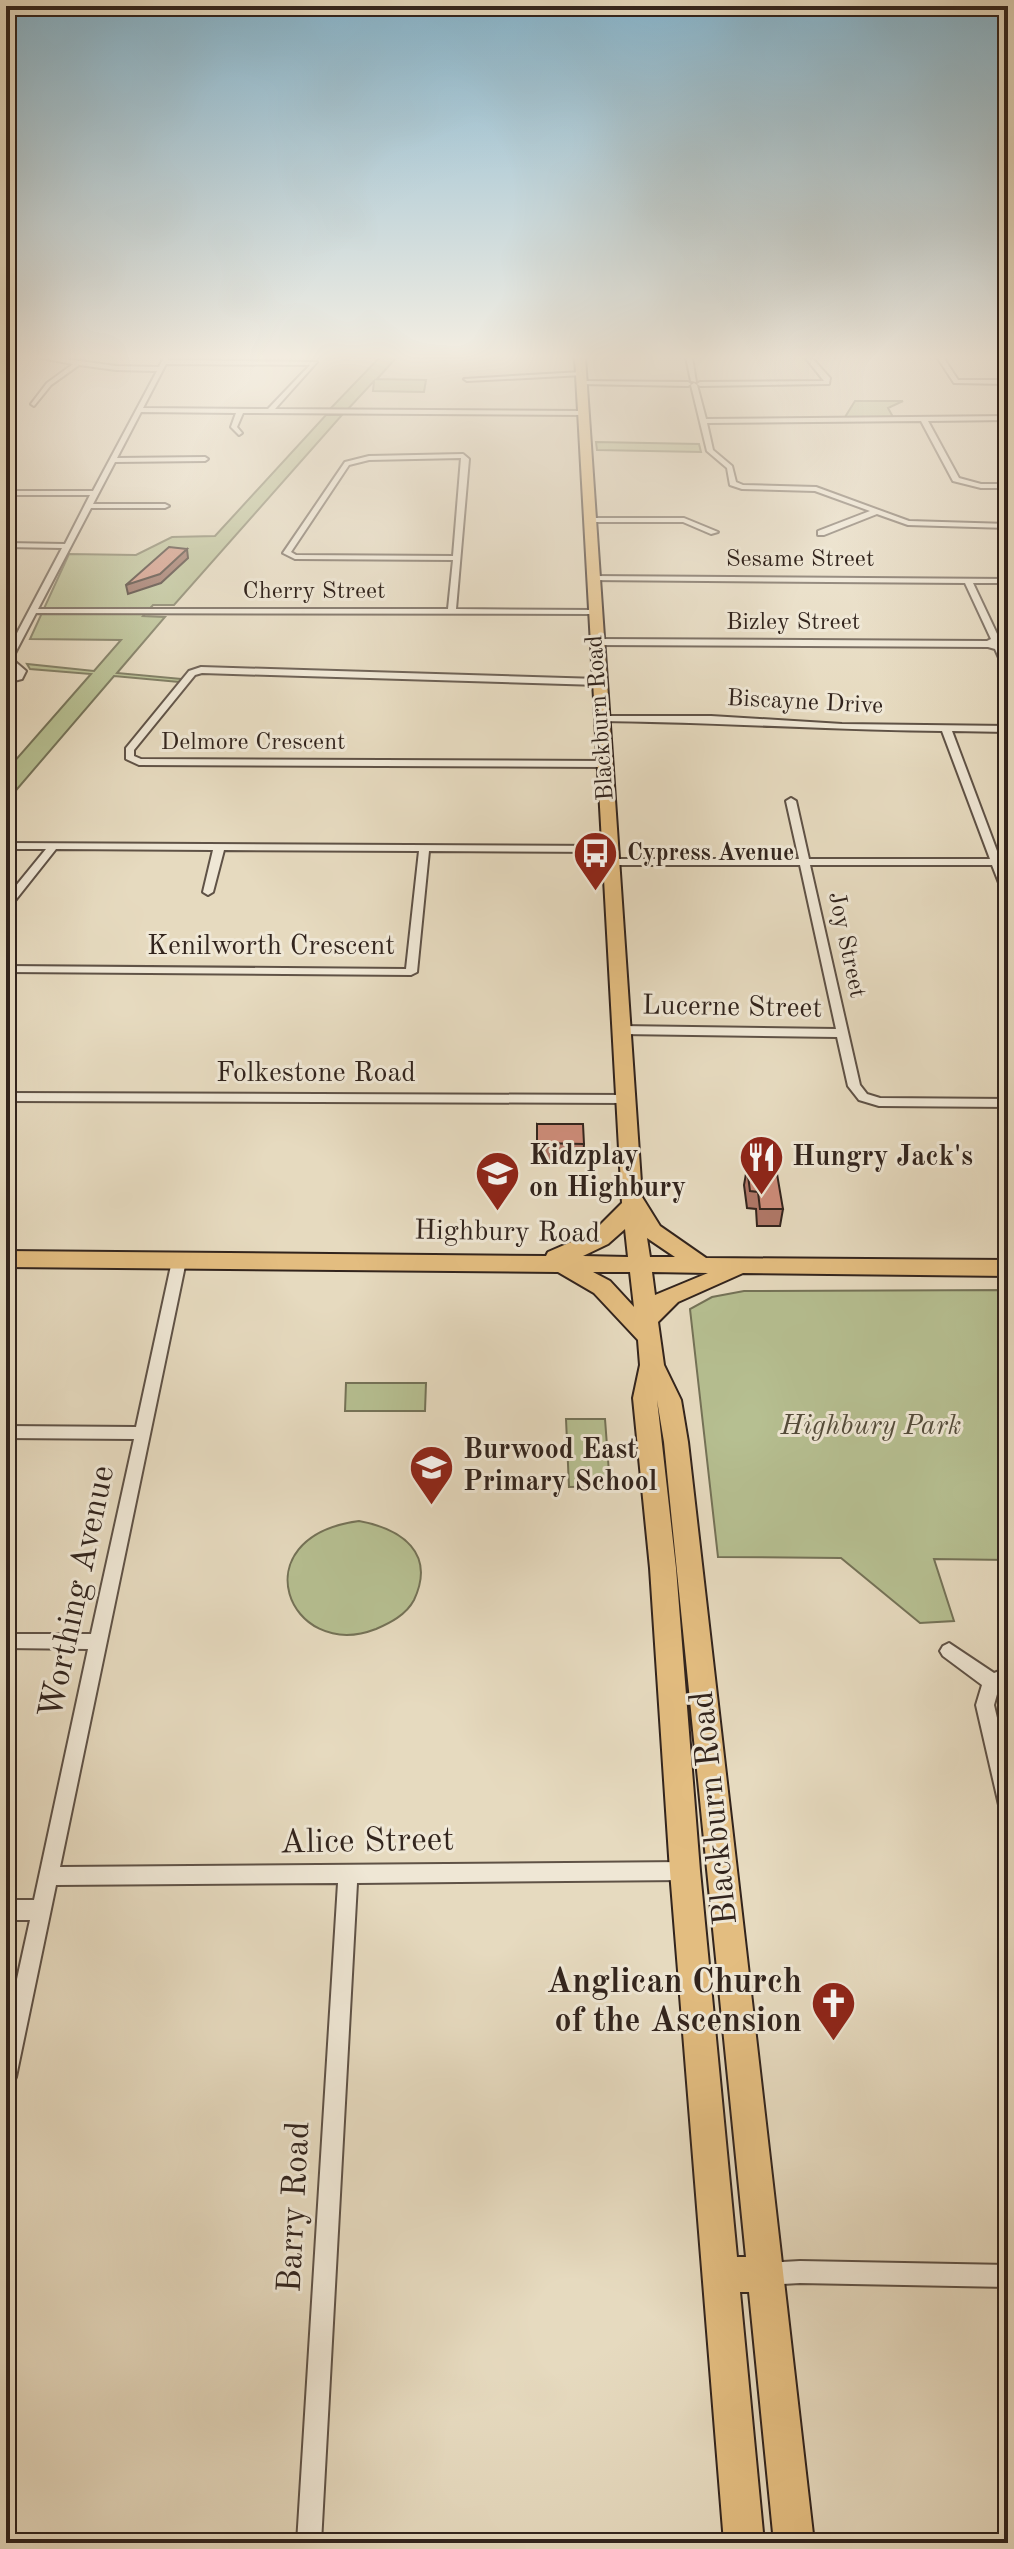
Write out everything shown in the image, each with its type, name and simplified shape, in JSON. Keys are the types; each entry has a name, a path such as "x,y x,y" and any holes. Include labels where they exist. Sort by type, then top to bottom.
{"main road":[{"name":"Blackburn Road","path":"587,476 638,1265 652,1365 669,1400 676,1442 794,2543"},
{"path":"535,1262 567,1255 599,1241 623,1218 632,1199"},
{"path":"632,1199 652,1231 700,1264"},
{"name":"Highbury Road","path":"6,1259 1008,1268"},
{"path":"562,1264 602,1287 647,1330 661,1302 722,1279 739,1265"},
{"name":"Blackburn Road","path":"652,1365 645,1398 663,1568 685,1871 744,2543"},
{"path":"685,1871 721,1869"},
{"path":"721,2275 765,2274"}],"street":[{"path":"6,680 19,677 22,671 7,661 103,476"},
{"path":"338,476 287,553 295,557 457,558"},
{"path":"452,611 464,476"},
{"path":"732,476 733,483 742,487 816,489 916,524 1008,526"},
{"path":"954,476 964,484 1008,486"},
{"path":"6,493 94,493"},
{"path":"88,506 165,506"},
{"path":"821,533 878,511"},
{"path":"589,520 684,520 714,532"},
{"path":"6,545 67,546"},
{"name":"Sesame Street","path":"593,578 1008,581"},
{"path":"968,581 999,643 1008,669"},
{"name":"Cherry Street","path":"34,611 594,612"},
{"name":"Bizley Street","path":"597,642 999,643"},
{"name":"Delmore Crescent","path":"599,682 201,670 192,673 129,750 129,757 139,762 604,764"},
{"name":"Biscayne Drive","path":"601,718 1008,729"},
{"path":"946,728 1002,863 1008,893"},
{"name":"Joy Street","path":"791,801 854,1086 863,1097 879,1102 1008,1103"},
{"path":"6,846 424,849 806,863 1002,863"},
{"path":"6,905 52,848"},
{"path":"208,892 219,848"},
{"name":"Kenilworth Crescent","path":"6,969 411,972 424,849"},
{"name":"Lucerne Street","path":"621,1030 842,1033"},
{"name":"Folkestone Road","path":"6,1097 625,1099"},
{"name":"Worthing Avenue","path":"6,2077 179,1261"},
{"path":"6,1432 142,1433"},
{"path":"6,1641 96,1642"},
{"path":"949,1651 1000,1679 985,1705 1008,1805"},
{"name":"Alice Street","path":"49,1876 685,1871"},
{"name":"Barry Road","path":"309,2543 348,1875"},
{"path":"6,1910 42,1910"},
{"path":"765,2274 1008,2276"}],"green space":[{"path":"270,476 288,476 174,605 153,605 143,616 165,617 117,673 182,679 179,682 114,676 6,802 6,771 91,674 30,669 27,664 94,671 121,640 30,639 69,554 136,555 172,537 215,536"},
{"name":"Highbury Park","path":"1008,1290 1008,1560 934,1559 954,1621 920,1623 841,1558 718,1557 690,1309 712,1297 744,1291"},
{"path":"346,1383 426,1383 425,1411 345,1411"},
{"path":"566,1419 605,1419 610,1486 569,1487"},
{"path":"359,1521 401,1537 418,1556 420,1583 414,1600 402,1614 376,1629 345,1635 319,1629 300,1614 290,1594 288,1571 299,1549 322,1532"}],"building":[{"path":"169,547 187,549 160,574 126,585"},
{"path":"537,1124 583,1124 584,1144 537,1143"},
{"path":"747,1168 776,1168 783,1209 760,1209 758,1192 750,1191"}],"place":[{"name":"Cypress Avenue","path":"596,893"},
{"name":"Hungry Jack's","path":"761,1197"},
{"name":"Kidzplay on Highbury","path":"498,1212"},
{"name":"Burwood East Primary School","path":"432,1506"},
{"name":"Anglican Church of the Ascension","path":"833,2042"}]}
